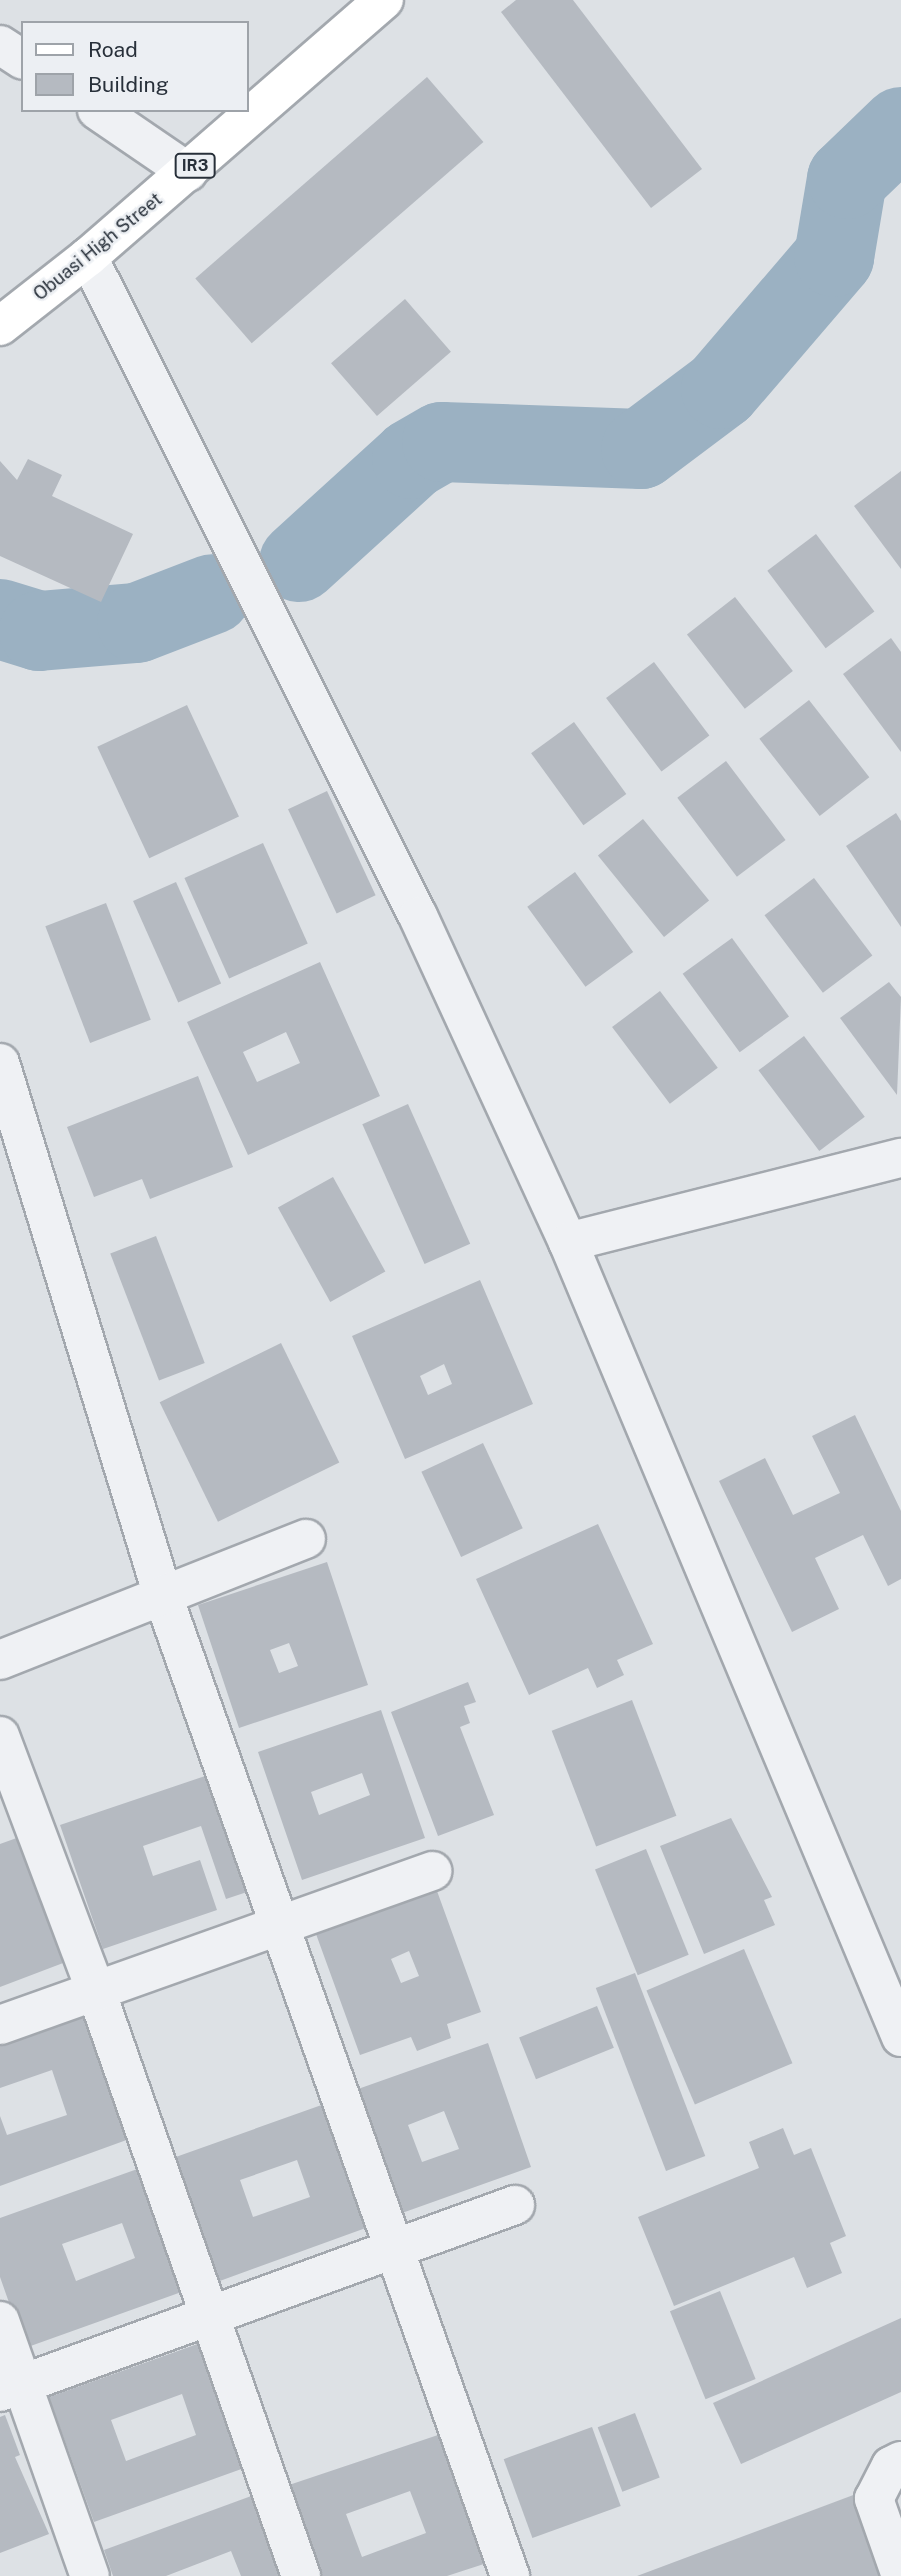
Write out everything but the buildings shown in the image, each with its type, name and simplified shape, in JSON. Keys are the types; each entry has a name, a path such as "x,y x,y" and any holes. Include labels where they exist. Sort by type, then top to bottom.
{"main road":[{"name":"Obuasi High Street","path":"0,326 88,257 384,0"}],"street":[{"path":"0,45 21,59"},
{"path":"100,112 188,172"},
{"path":"88,257 418,916 568,1242 901,2037"},
{"path":"0,1063 163,1595 280,1925 390,2250 510,2576"},
{"path":"568,1242 901,1158"},
{"path":"0,1660 306,1539"},
{"path":"0,1736 96,1991 301,2576"},
{"path":"0,2025 432,1871"},
{"path":"11,2388 515,2205"},
{"path":"0,2321 11,2388 90,2576"},
{"path":"901,2461 891,2466 874,2499 901,2576"}],"waterway":[{"path":"299,562 412,459 442,442 641,449 721,389 834,257 847,179 901,127"},
{"path":"0,619 39,631 137,623 212,594"}]}
